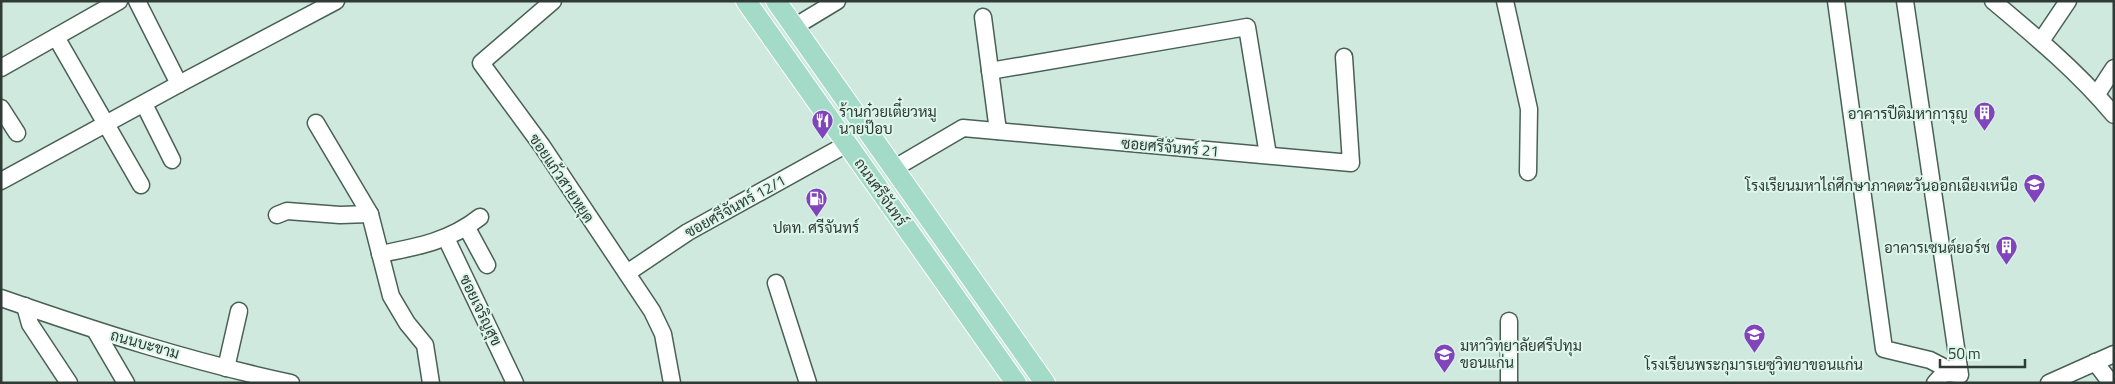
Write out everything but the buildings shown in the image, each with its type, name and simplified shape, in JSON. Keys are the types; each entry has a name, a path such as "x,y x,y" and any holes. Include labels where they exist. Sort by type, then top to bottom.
{"main road":[{"name":"ถนนศรีจันทร์","path":"746,1 1016,383"},
{"name":"ถนนศรีจันทร์","path":"776,1 1040,381"}],"street":[{"path":"1,68 119,1"},
{"path":"137,1 179,84"},
{"path":"1,181 336,1"},
{"name":"ซอยแก้วสายหยุด","path":"553,1 481,63 542,146 652,311 663,334 672,383"},
{"path":"794,27 838,1"},
{"path":"1505,1 1529,109 1528,172"},
{"path":"1836,1 1884,349 1940,364 1959,377"},
{"path":"1905,1 1959,377"},
{"path":"1993,1 2041,41 2097,94 2114,115"},
{"path":"2041,41 2068,1"},
{"path":"983,18 998,131"},
{"path":"990,71 1246,27 1268,155"},
{"path":"56,37 142,185"},
{"name":"ซอยศรีจันทร์ 21","path":"894,169 963,128 1351,163 1344,57"},
{"path":"2097,94 2114,68"},
{"path":"144,104 172,160"},
{"path":"1,108 17,133"},
{"path":"316,123 370,214 391,296 425,345 431,383"},
{"name":"ซอยศรีจันทร์ 12/1","path":"627,273 688,232 847,144"},
{"path":"277,215 287,212 340,215 370,214"},
{"path":"380,254 425,246 466,228 480,217"},
{"path":"466,228 487,264"},
{"name":"ซอยเจริญสุข","path":"446,238 516,383"},
{"path":"776,283 808,383"},
{"name":"ถนนบะขาม","path":"1,298 120,338 226,368 291,383"},
{"path":"25,306 30,324 68,383"},
{"path":"226,368 239,311"},
{"path":"1509,320 1509,383"},
{"path":"95,330 126,383"},
{"path":"120,338 119,346 136,383"},
{"path":"2049,383 2114,354"},
{"path":"1907,355 1930,383"},
{"path":"2095,362 2111,383"},
{"path":"1935,383 1941,374 1959,377"}],"place":[{"name":"อาคารปีติมหาการุญ","path":"1984,132"},
{"name":"ร้านก๋วยเตี๋ยวหมู นายป๊อบ","path":"823,139"},
{"name":"โรงเรียนมหาไถ่ศึกษาภาคตะวันออกเฉียงเหนือ","path":"2034,204"},
{"name":"ปตท. ศรีจันทร์","path":"816,217"},
{"name":"อาคารเซนต์ยอร์ช","path":"2006,266"},
{"name":"โรงเรียนพระกุมารเยซูวิทยาขอนแก่น","path":"1754,354"},
{"name":"มหาวิทยาลัยศรีปทุม ขอนแก่น","path":"1444,373"}]}
